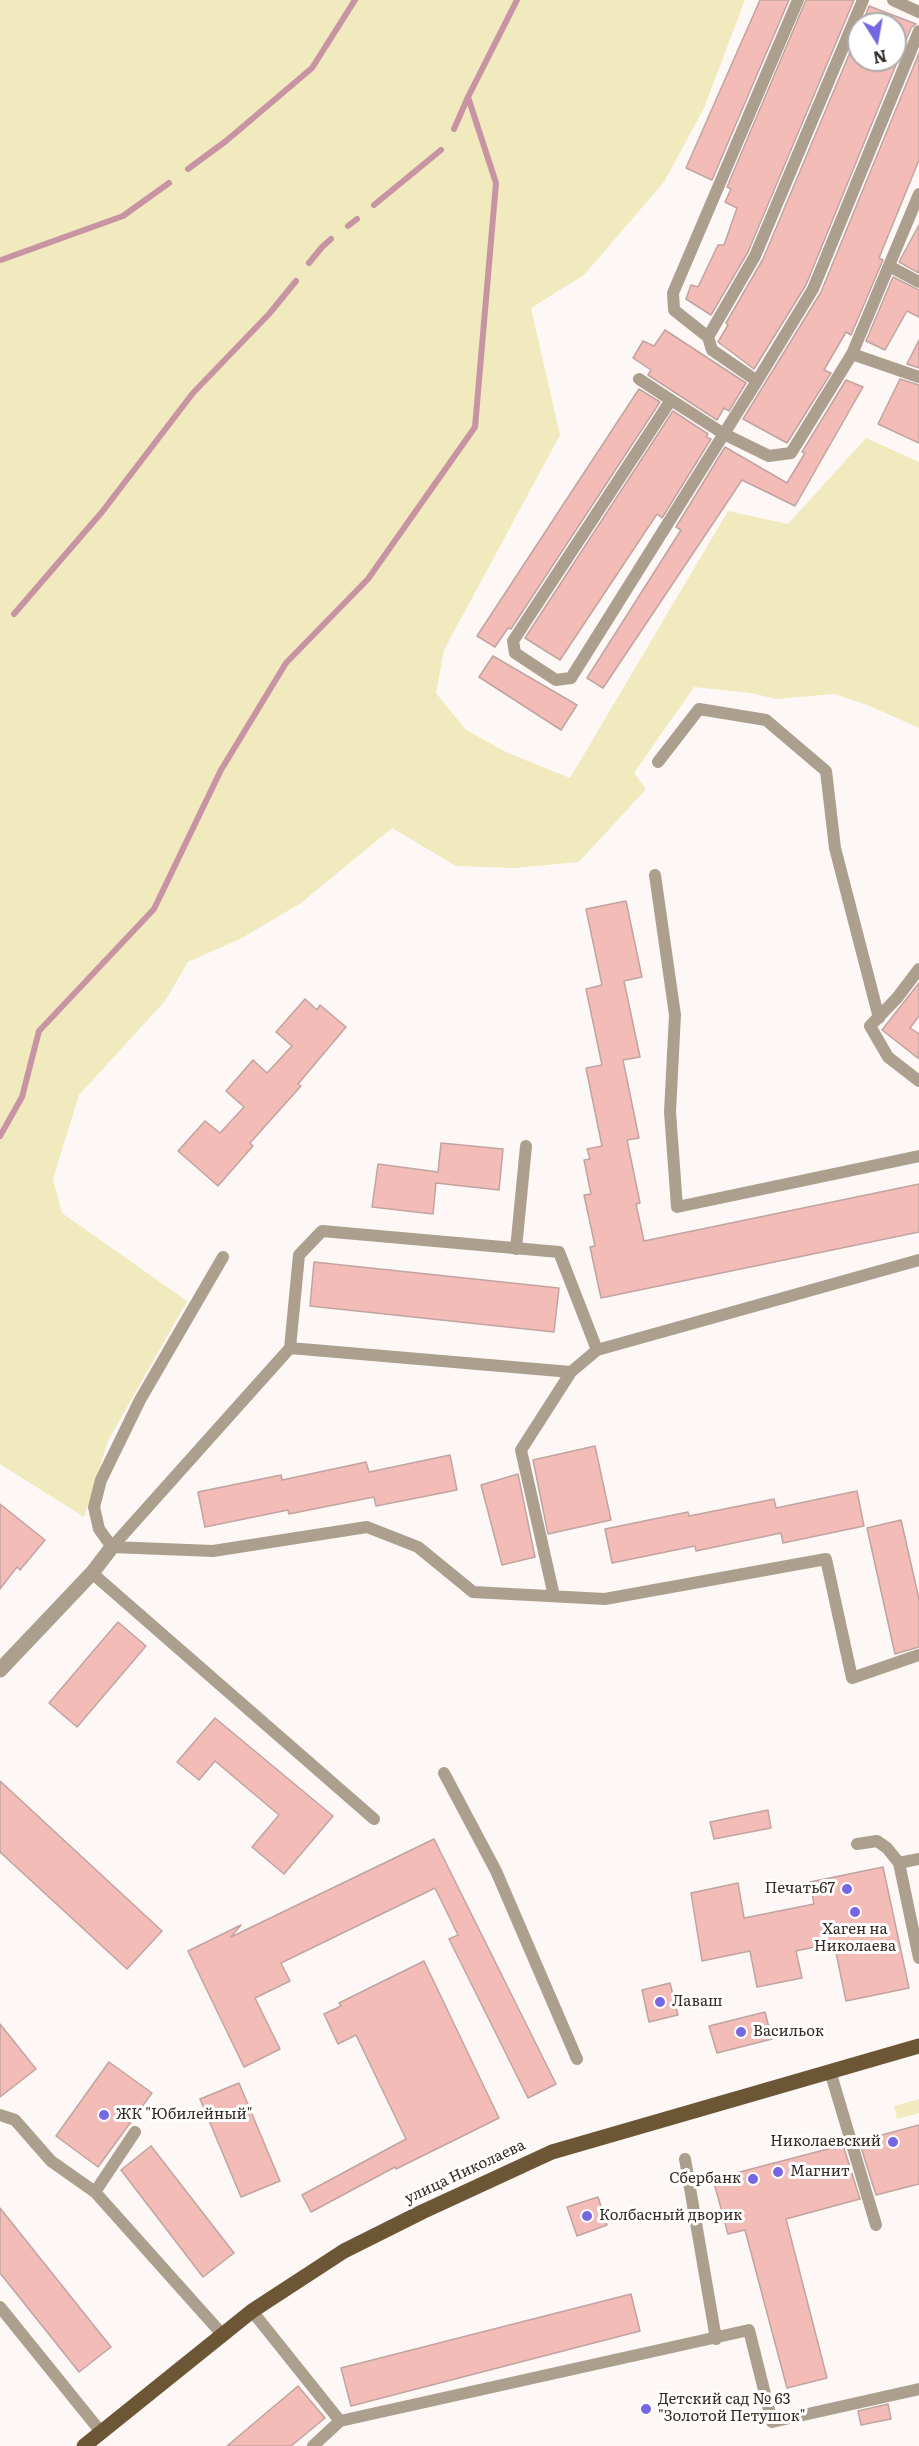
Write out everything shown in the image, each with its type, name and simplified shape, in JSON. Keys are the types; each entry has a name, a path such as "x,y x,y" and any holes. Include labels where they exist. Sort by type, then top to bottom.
{"main road":[{"name":"улица Николаева","path":"84,2446 252,2311 344,2251 432,2207 543,2156 919,2046"}],"street":[{"path":"0,1670 92,1573 112,1547"}],"lane":[{"path":"757,381 712,350 708,337 674,310 673,293 798,0"},
{"path":"708,337 755,256 863,0"},
{"path":"898,1 919,12"},
{"path":"671,400 513,641 515,653 556,680 571,678 813,289 919,31"},
{"path":"639,379 724,434 769,456 791,453 852,354 889,266 916,210 919,194"},
{"path":"889,266 919,282"},
{"path":"852,354 919,377"},
{"path":"658,762 699,708 766,720 826,771 835,848 879,1018"},
{"path":"655,875 675,1015 670,1112 677,1207 919,1156"},
{"path":"919,969 870,1026 888,1057 919,1081"},
{"path":"516,1249 526,1146"},
{"path":"112,1547 290,1348 299,1256 322,1232 559,1252 597,1350"},
{"path":"112,1547 99,1529 94,1507 101,1480 140,1400 223,1257"},
{"path":"554,1596 521,1450 571,1372 597,1350 919,1260"},
{"path":"290,1348 571,1372"},
{"path":"112,1547 213,1551 367,1527 418,1547 473,1592 605,1599 826,1559 852,1678 919,1655"},
{"path":"92,1573 374,1819"},
{"path":"444,1773 496,1871 577,2059"},
{"path":"857,1844 878,1841 899,1863 919,1958"},
{"path":"899,1863 919,1859"},
{"path":"830,2071 876,2225"},
{"path":"0,2115 15,2120 51,2161 95,2192 222,2333"},
{"path":"95,2192 135,2132"},
{"path":"685,2158 716,2338"},
{"path":"0,2307 101,2432"},
{"path":"252,2311 340,2421"},
{"path":"313,2446 340,2421 749,2330 772,2422 919,2389"}],"shaded area":[{"path":"0,0 745,0 704,108 664,182 584,275 531,308 560,435 444,650 436,693 466,730 508,753 570,778 728,511 788,524 866,438 919,462 919,728 870,706 834,694 776,699 751,693 694,687 634,773 646,789 579,862 514,868 456,866 392,828 301,903 242,938 188,962 165,1001 79,1095 53,1179 62,1213 187,1301 108,1441 84,1517 0,1464"},
{"path":"919,2099 919,2113 897,2119 894,2106"}],"building":[{"path":"760,0 789,0 712,180 686,168"},
{"path":"806,0 854,0 748,252 711,315 686,299 691,285 698,287 718,245 724,245 737,208 725,202 731,189 727,187"},
{"path":"869,6 885,12 867,12"},
{"path":"907,21 916,24 911,28 907,38"},
{"path":"919,53 919,160 879,258 883,260 851,335 846,332 824,370 831,373 787,443 743,419 821,292"},
{"path":"847,60 847,72 893,72 806,285 754,369 718,342 728,325 726,323 763,259"},
{"path":"919,225 919,273 899,262"},
{"path":"893,277 919,290 919,317 907,311 885,350 866,341"},
{"path":"665,330 746,383 729,411 724,408 717,420 648,375 651,370 633,358 643,341 654,346"},
{"path":"919,340 919,368 907,364"},
{"path":"900,379 919,385 919,443 878,424"},
{"path":"846,380 863,387 795,506 742,480 603,688 587,678 681,530 676,527 725,447 787,483 805,453 802,452"},
{"path":"639,389 660,402 511,629 508,628 495,647 477,636"},
{"path":"673,411 708,434 706,437 711,439 662,518 657,514 560,660 525,638"},
{"path":"493,656 577,705 561,730 479,677"},
{"path":"626,901 642,977 624,981 640,1057 623,1060 639,1138 627,1140 640,1203 636,1204 644,1241 919,1184 919,1232 601,1298 590,1247 595,1246 584,1195 591,1194 584,1160 590,1159 587,1149 602,1146 586,1068 602,1065 586,989 602,985 586,909"},
{"path":"919,983 919,1016 910,1028 919,1034 919,1059 882,1030"},
{"path":"305,999 317,1010 320,1005 346,1027 298,1084 301,1086 250,1143 253,1146 218,1186 178,1151 205,1121 220,1133 244,1107 226,1091 253,1060 267,1073 292,1046 276,1032"},
{"path":"441,1143 503,1149 499,1190 436,1183 433,1214 372,1207 378,1164 438,1172"},
{"path":"314,1262 559,1288 554,1332 310,1306"},
{"path":"595,1446 611,1520 548,1534 533,1460"},
{"path":"450,1455 457,1490 376,1506 374,1497 289,1514 288,1510 205,1527 198,1492 281,1475 282,1480 366,1462 369,1472"},
{"path":"518,1474 535,1557 502,1565 481,1485"},
{"path":"857,1491 864,1526 783,1543 781,1533 696,1551 695,1546 612,1563 605,1529 688,1512 689,1516 774,1499 776,1508"},
{"path":"0,1504 45,1540 20,1570 17,1567 0,1589"},
{"path":"901,1520 919,1599 919,1647 895,1654 867,1528"},
{"path":"118,1622 146,1646 77,1727 49,1703"},
{"path":"215,1718 333,1816 284,1874 252,1847 279,1815 215,1761 199,1780 177,1762"},
{"path":"0,1781 162,1931 127,1969 0,1852"},
{"path":"768,1810 771,1828 714,1839 710,1822"},
{"path":"434,1839 556,2084 528,2098 449,1939 458,1935 435,1888 281,1963 290,1981 255,1998 280,2049 244,2067 188,1951 241,1925 231,1937"},
{"path":"883,1867 909,1988 846,2001 834,1943 796,1951 802,1978 757,1987 750,1951 702,1961 691,1893 738,1883 744,1918 814,1904 810,1882"},
{"path":"424,1961 499,2118 396,2169 395,2167 311,2212 302,2195 406,2139 356,2035 338,2044 324,2014 341,2006 339,2003"},
{"name":"Лаваш","path":"670,1983 678,2015 649,2022 642,1990"},
{"name":"Васильок","path":"765,2012 772,2039 717,2053 709,2026"},
{"path":"0,2024 36,2069 0,2097"},
{"name":"ЖК \"Юбилейный\"","path":"109,2062 152,2093 98,2167 56,2136"},
{"path":"239,2083 280,2181 241,2197 200,2099"},
{"path":"919,2125 919,2184 876,2195 859,2141"},
{"path":"843,2145 860,2199 786,2219 827,2378 787,2388 745,2230 728,2234 713,2179"},
{"path":"151,2146 234,2253 203,2277 121,2170"},
{"name":"Колбасный дворик","path":"598,2197 607,2225 577,2236 567,2207"},
{"path":"0,2208 111,2347 79,2372 0,2273"},
{"path":"631,2294 640,2331 351,2406 341,2368"},
{"path":"298,2386 325,2418 291,2446 227,2446"},
{"path":"888,2404 891,2419 861,2425 858,2411"}],"waterway":[{"path":"188,169 226,141 312,68 355,0"},
{"path":"0,1136 22,1097 39,1031 154,909 221,770 286,663 368,579 475,427 496,183 468,97 517,0"},
{"path":"454,129 468,97"},
{"path":"374,205 441,150"},
{"path":"1,260 123,216 169,183"},
{"path":"348,226 357,219"},
{"path":"309,263 331,239"},
{"path":"14,614 102,512 193,393 269,314 296,281"}],"place":[{"name":"Печать67","path":"847,1889"},
{"name":"Хаген на Николаева","path":"855,1912"},
{"name":"Лаваш","path":"660,2002"},
{"name":"Васильок","path":"741,2032"},
{"name":"ЖК \"Юбилейный\"","path":"104,2115"},
{"name":"Николаевский","path":"893,2142"},
{"name":"Магнит","path":"778,2172"},
{"name":"Сбербанк","path":"753,2179"},
{"name":"Колбасный дворик","path":"587,2216"},
{"name":"Детский сад № 63 \"Золотой Петушок\"","path":"646,2409"}]}
